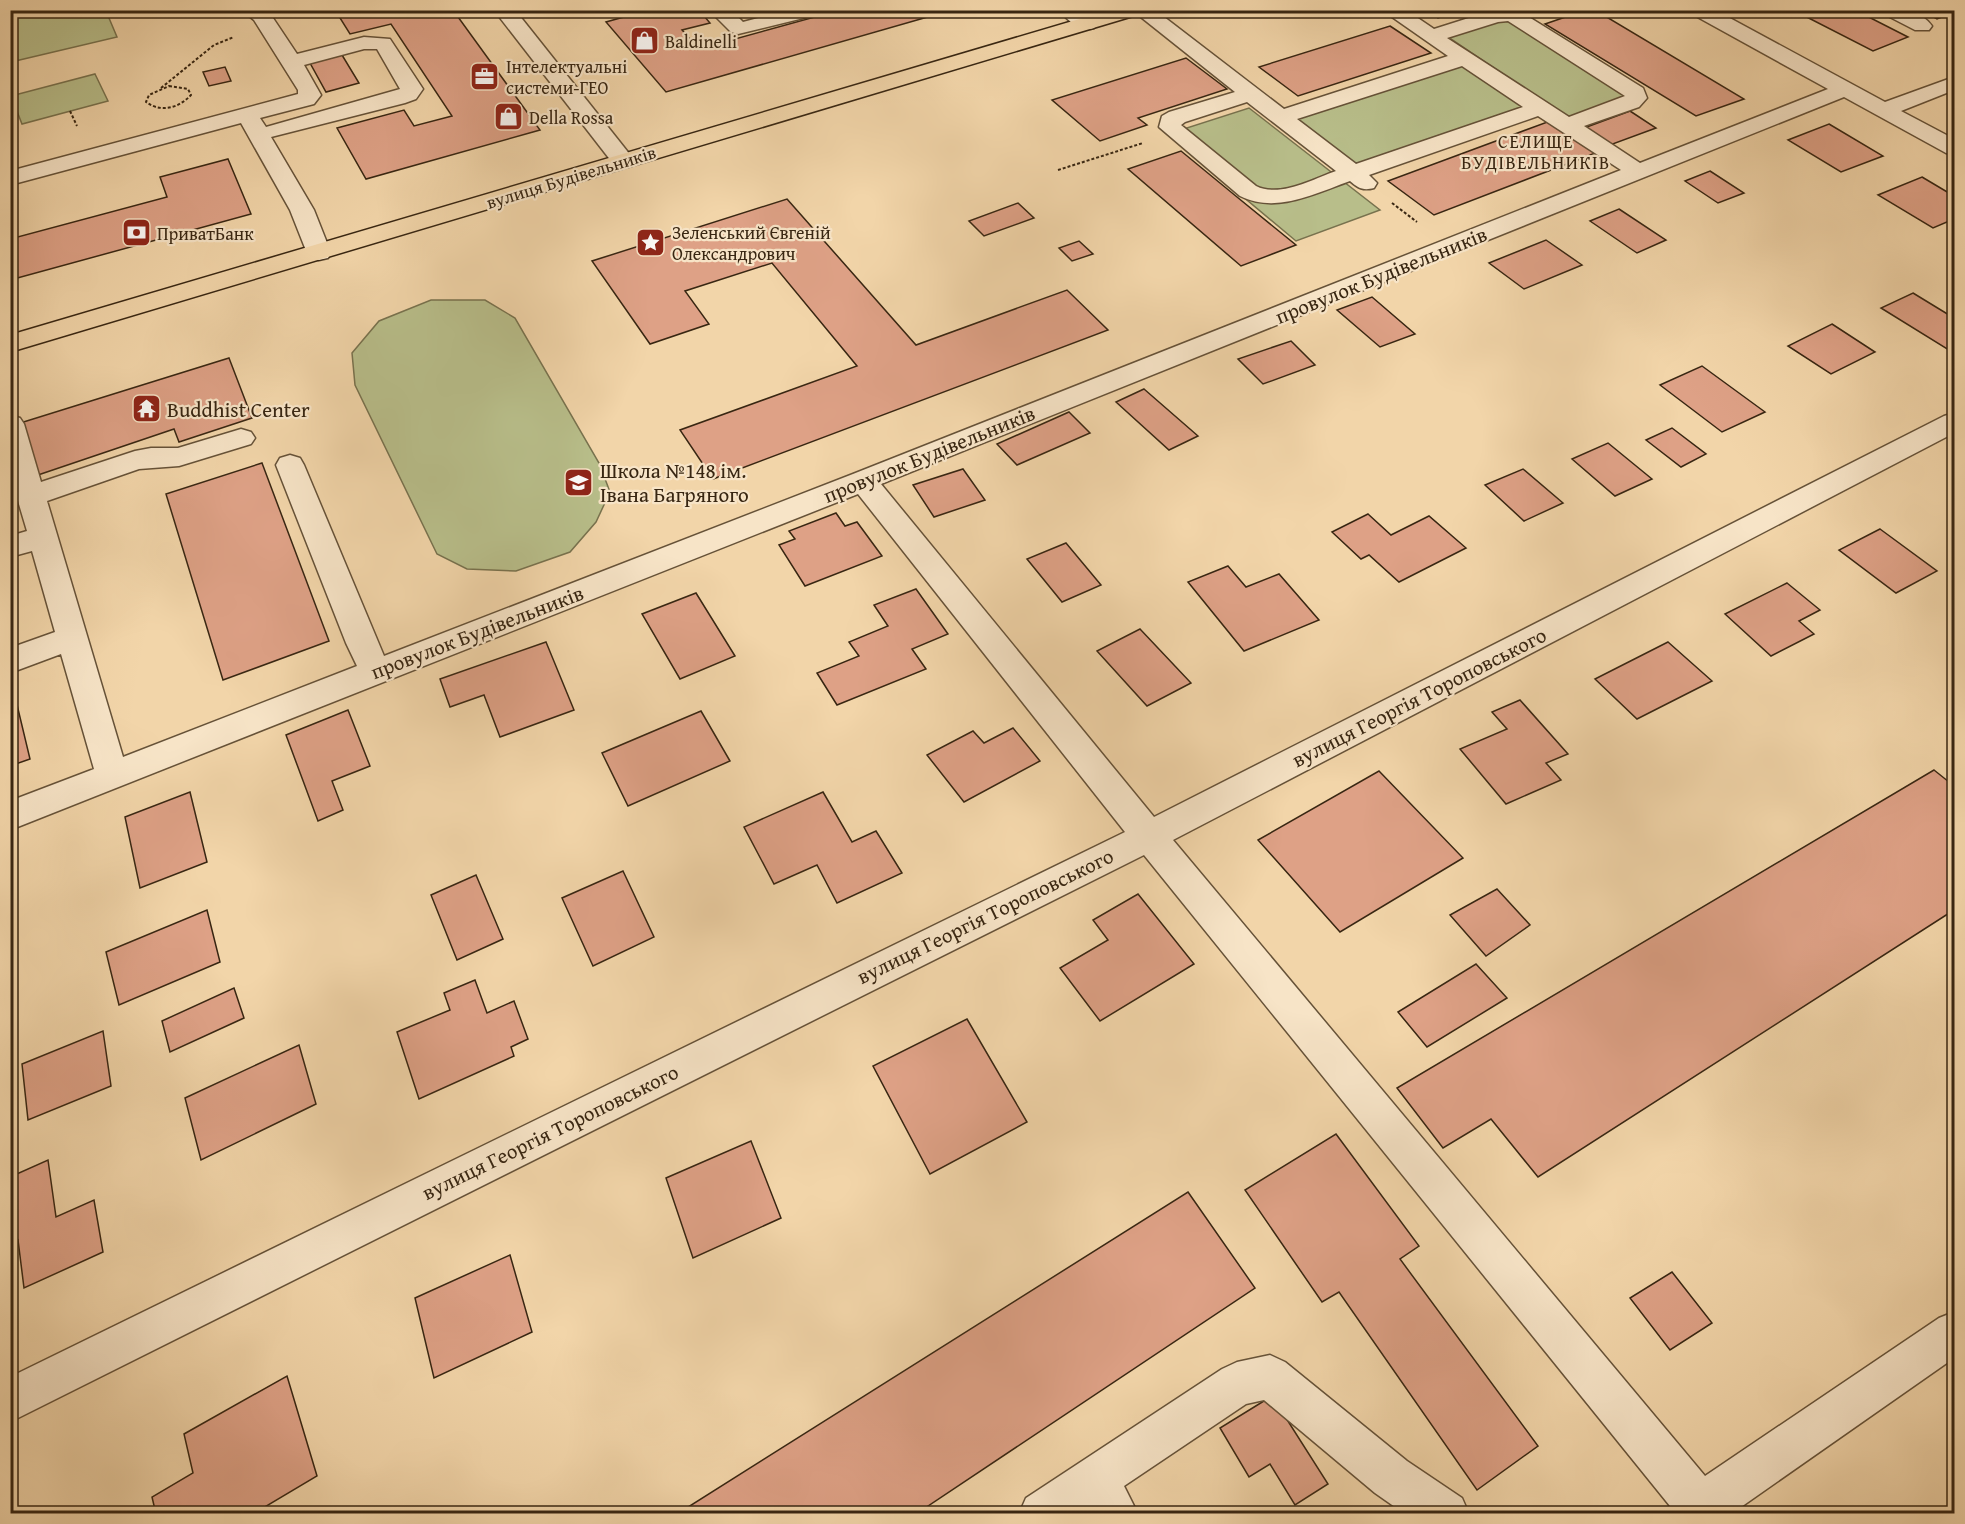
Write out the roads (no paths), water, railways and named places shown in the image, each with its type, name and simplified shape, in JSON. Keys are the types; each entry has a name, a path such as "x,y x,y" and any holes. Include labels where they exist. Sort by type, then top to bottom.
{"main road":[{"name":"вулиця Будівельників","path":"10,344 1133,10"}],"street":[{"path":"254,125 310,95 260,16 284,10"},
{"path":"719,10 738,28 813,10"},
{"path":"1069,10 1087,24"},
{"path":"1142,10 1373,188"},
{"path":"1392,10 1639,172"},
{"path":"1699,10 1954,148"},
{"path":"1891,10 1922,26"},
{"path":"514,14 623,161"},
{"path":"1431,36 1496,16 1512,15 1635,93 1636,98 1631,102 1567,125"},
{"path":"10,178 254,125 397,98 408,94 412,89 383,43 363,43 291,62"},
{"path":"1281,117 1464,58"},
{"path":"1884,110 1954,83"},
{"name":"провулок Будівельників","path":"10,816 863,481 1846,89"},
{"path":"1250,93 1178,117 1170,121 1170,127 1258,197 1271,198 1288,195 1540,108"},
{"path":"254,125 302,210 319,253"},
{"name":"вулиця Георгія Тороповського","path":"10,1400 1149,836 1954,422"},
{"path":"10,424 112,775"},
{"path":"30,496 135,460 152,457 179,457 241,438"},
{"path":"290,465 362,643 376,672"},
{"path":"863,481 1695,1510 1954,1333"},
{"path":"10,547 42,537"},
{"path":"10,661 72,638"},
{"path":"1042,1514 1105,1496 1237,1384 1270,1377 1392,1477 1446,1514"}],"place":[{"name":"Baldinelli","path":"644,41"},
{"name":"Інтелектуальні системи-ГЕО","path":"485,76"},
{"name":"Della Rossa","path":"508,117"},
{"name":"ПриватБанк","path":"136,233"},
{"name":"Зеленський Євгеній Олександрович","path":"651,242"},
{"name":"Buddhist Center","path":"146,409"},
{"name":"Школа №148 ім. Івана Багряного","path":"579,482"}],"district":[{"name":"СЕЛИЩЕ БУДІВЕЛЬНИКІВ","path":"1536,151"}]}
